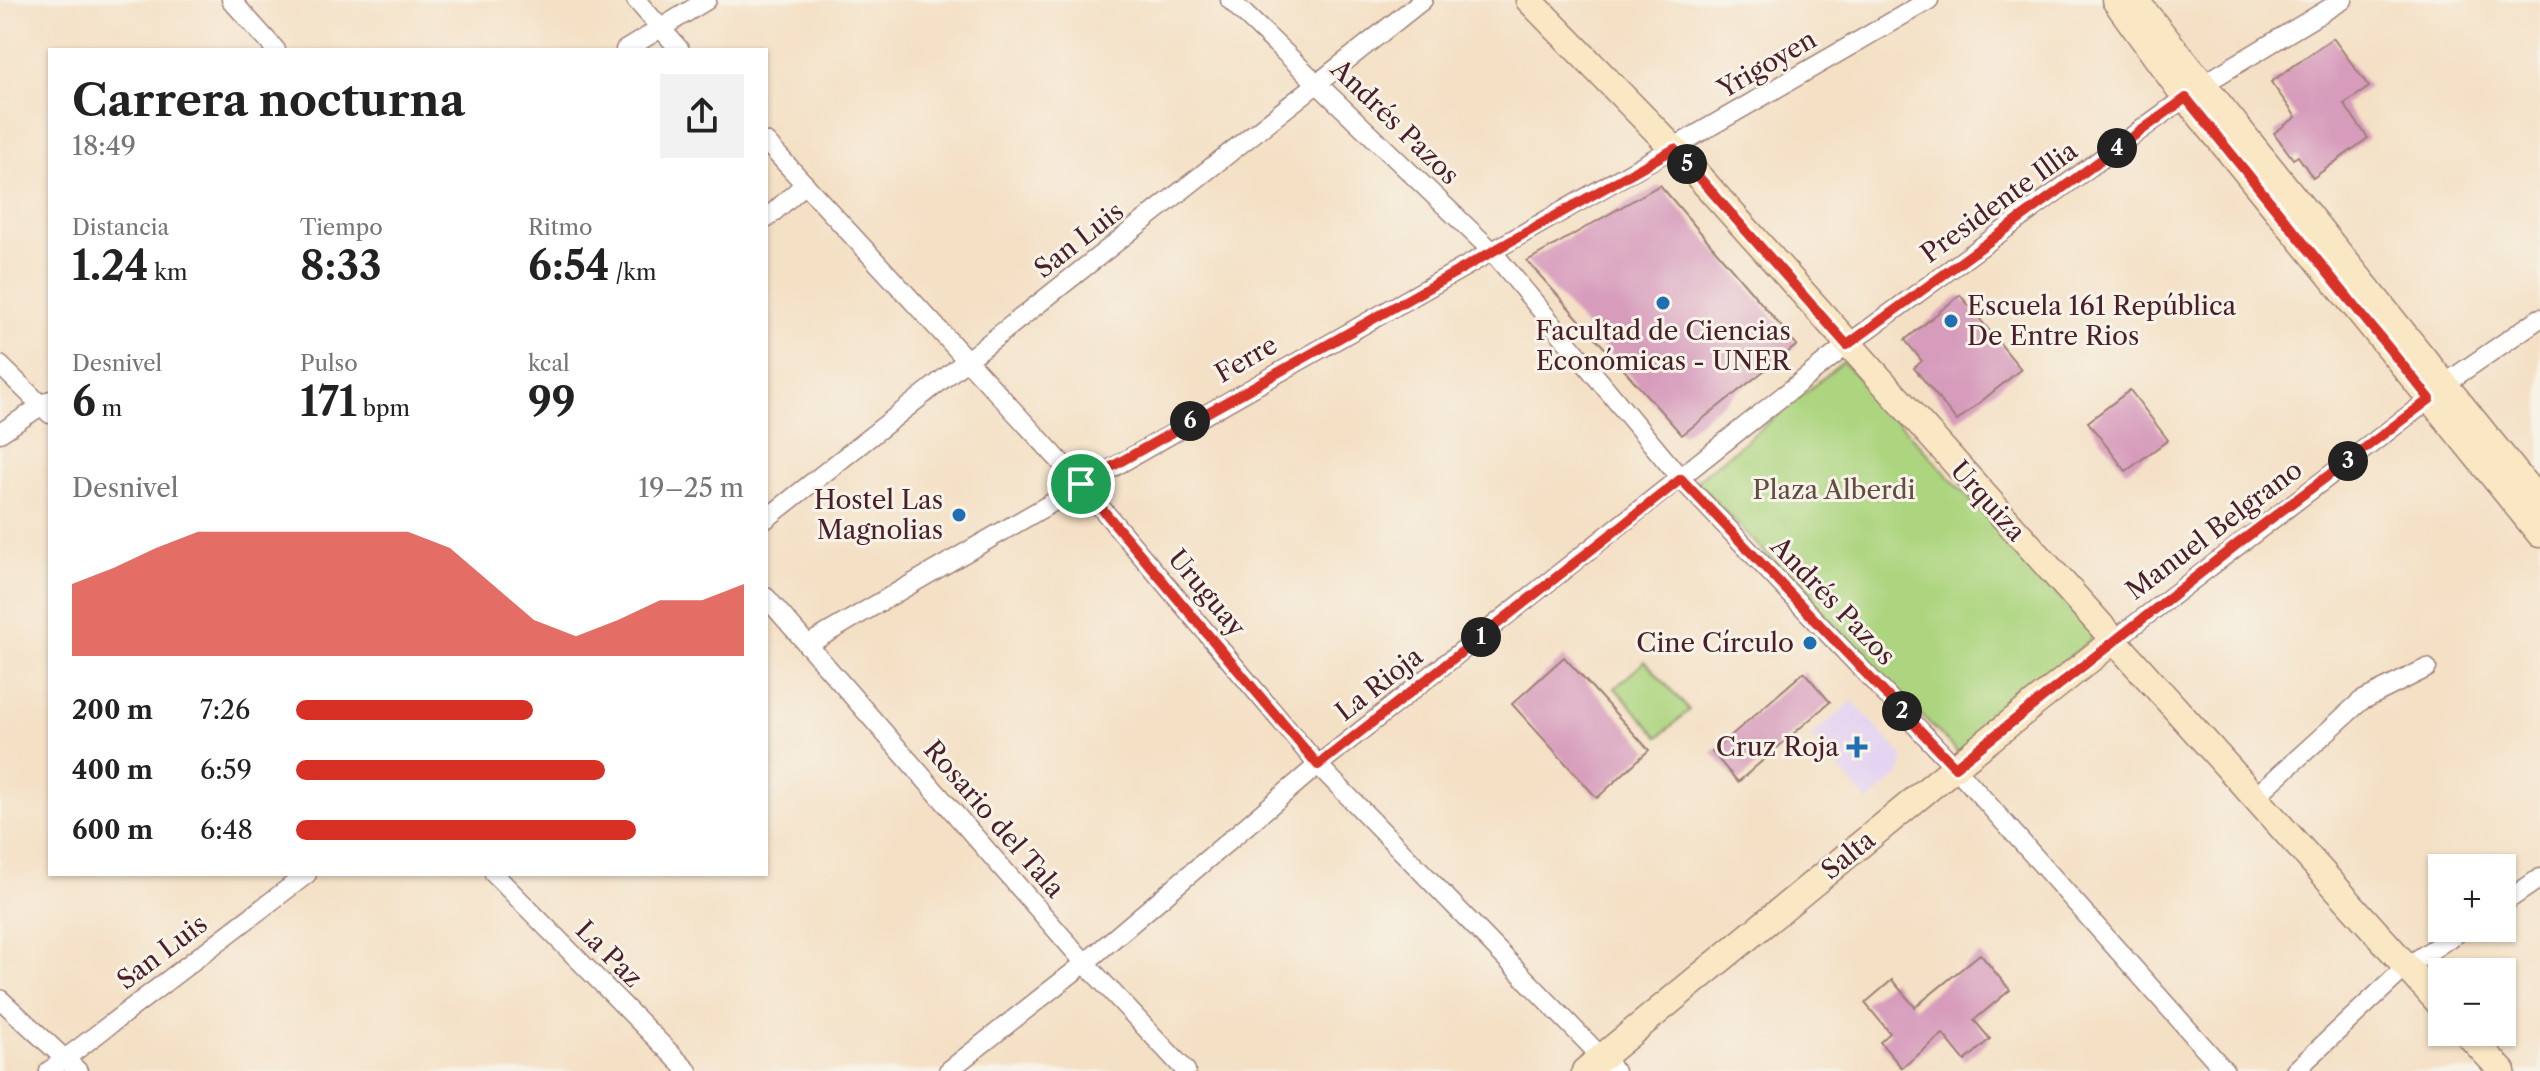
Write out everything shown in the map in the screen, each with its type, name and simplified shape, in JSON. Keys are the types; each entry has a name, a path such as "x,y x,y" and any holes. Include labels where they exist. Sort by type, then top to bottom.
{"street":[{"path":"231,0 274,48"},
{"path":"636,0 678,48"},
{"path":"628,48 707,0"},
{"name":"Andrés Pazos","path":"1230,0 1491,250 1681,479 1955,767 2225,1071"},
{"name":"San Luis","path":"768,517 1423,0"},
{"name":"Urquiza","path":"1529,0 1674,149 2428,991"},
{"name":"Yrigoyen","path":"1674,149 1929,0"},
{"path":"2115,0 2194,92 2437,392 2540,534"},
{"path":"2135,0 2194,92"},
{"name":"Presidente Illia","path":"1847,345 2194,92 2343,0"},
{"name":"Uruguay","path":"768,144 1081,484 1318,765 1601,1066"},
{"name":"Ferre","path":"807,645 1081,484 1674,149"},
{"path":"768,217 805,184"},
{"name":"Manuel Belgrano","path":"2113,641 2437,392 2540,318"},
{"name":"La Rioja","path":"948,1071 1085,963 1318,765 1847,345"},
{"path":"0,365 47,406 0,433"},
{"path":"2437,392 2540,503"},
{"name":"Rosario del Tala","path":"768,599 1085,963 1186,1071"},
{"name":"Salta","path":"1601,1066 1955,767 2113,641"},
{"path":"2254,798 2361,701 2427,668"},
{"name":"San Luis","path":"49,1071 72,1065 305,876"},
{"name":"La Paz","path":"496,876 688,1071"},
{"path":"2516,894 2540,878"},
{"path":"2295,1071 2406,967 2444,942"},
{"path":"0,999 72,1065"},
{"path":"2479,1046 2502,1071"}],"shaded area":[{"name":"Cruz Roja","path":"1852,701 1903,756 1901,773 1868,802 1811,737"}],"green space":[{"name":"Plaza Alberdi","path":"1843,362 2095,635 1958,753 1696,481"},
{"path":"1645,661 1689,710 1659,737 1615,688"}],"building":[{"path":"2333,38 2369,87 2344,104 2368,138 2313,178 2298,156 2293,159 2274,133 2296,117 2271,82"},
{"name":"Facultad de Ciencias Económicas - UNER","path":"1660,185 1797,345 1682,435 1527,261"},
{"path":"1960,295 2021,369 1957,421 1914,368 1922,361 1905,340"},
{"path":"2130,390 2168,440 2126,471 2088,422"},
{"path":"1564,657 1649,750 1597,798 1512,704"},
{"path":"1804,672 1830,702 1738,782 1712,752"},
{"path":"1980,954 2010,990 1974,1020 1990,1039 1965,1061 1943,1034 1902,1068 1880,1042 1890,1033 1865,1003 1892,980 1915,1007"}],"place":[{"name":"Facultad de Ciencias Económicas - UNER","path":"1663,303"},
{"name":"Escuela 161 República De Entre Rios","path":"1951,321"},
{"name":"Hostel Las Magnolias","path":"959,515"},
{"name":"Cine Círculo","path":"1810,643"},
{"name":"Cruz Roja","path":"1857,747"}],"route":[{"path":"2186,98 2430,399 2240,542 1955,767 1681,479 1318,765 1081,484 1674,149 1847,345 2186,98"}]}
